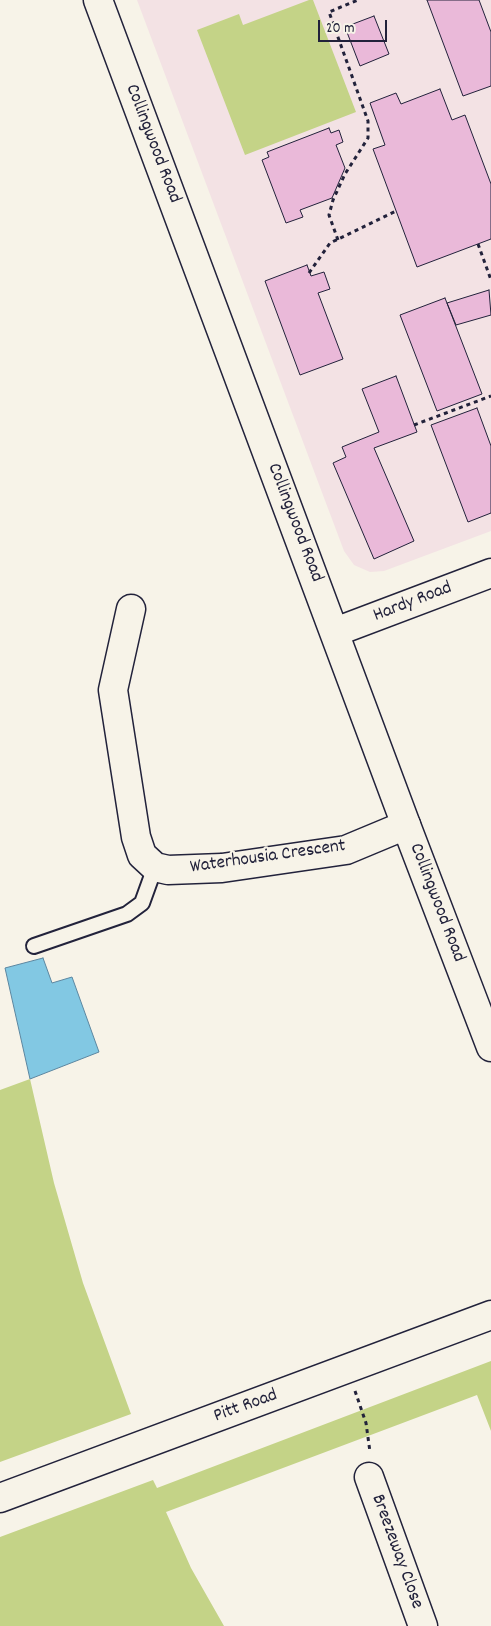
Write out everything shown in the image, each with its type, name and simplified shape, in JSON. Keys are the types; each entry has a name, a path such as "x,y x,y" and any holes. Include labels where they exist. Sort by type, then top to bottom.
{"street":[{"name":"Collingwood Road","path":"98,0 336,632 406,826 491,1046"},
{"name":"Hardy Road","path":"336,632 491,573"},
{"path":"131,609 113,690 136,837 142,855 155,867"},
{"name":"Waterhousia Crescent","path":"155,867 168,870 222,868 346,850 406,826"},
{"name":"Pitt Road","path":"0,1498 491,1315"},
{"name":"Breezeway Close","path":"369,1477 423,1626"}],"lane":[{"path":"34,946 127,914 142,903 155,867"}],"path":[{"path":"338,240 329,215 333,200 345,174 368,138 368,121 329,12 358,0"},
{"path":"310,272 330,243 396,211"},
{"path":"478,244 491,280"},
{"path":"414,425 491,396"},
{"path":"347,1369 366,1424 370,1451 369,1477"}],"shaded area":[{"path":"137,0 491,0 491,531 384,571 370,572 354,565 344,551"}],"green space":[{"path":"313,0 356,112 245,155 197,30 239,14 243,25"},
{"path":"30,1079 54,1183 83,1283 131,1414 0,1462 0,1090"},
{"path":"491,1361 491,1431 477,1395 166,1512 191,1568 224,1626 0,1626 0,1537 153,1480 157,1488"}],"water":[{"path":"43,958 52,983 72,977 99,1052 30,1079 5,968"}],"building":[{"path":"427,0 479,0 491,32 491,86 463,96"},
{"path":"374,16 389,54 360,66 345,27"},
{"path":"440,89 452,120 465,115 491,184 491,239 417,267 373,149 385,145 370,103 396,93 401,104"},
{"path":"329,128 331,133 339,130 343,142 336,145 345,168 332,198 300,210 303,217 286,223 262,160 269,157 267,152"},
{"path":"307,265 311,276 324,272 330,289 318,293 343,359 300,375 265,281"},
{"path":"489,290 491,315 456,325 447,303"},
{"path":"445,298 482,394 437,411 400,315"},
{"path":"396,376 417,432 374,448 414,541 374,559 333,463 346,457 342,447 379,432 362,389"},
{"path":"477,408 491,446 491,513 468,522 431,425"}]}
